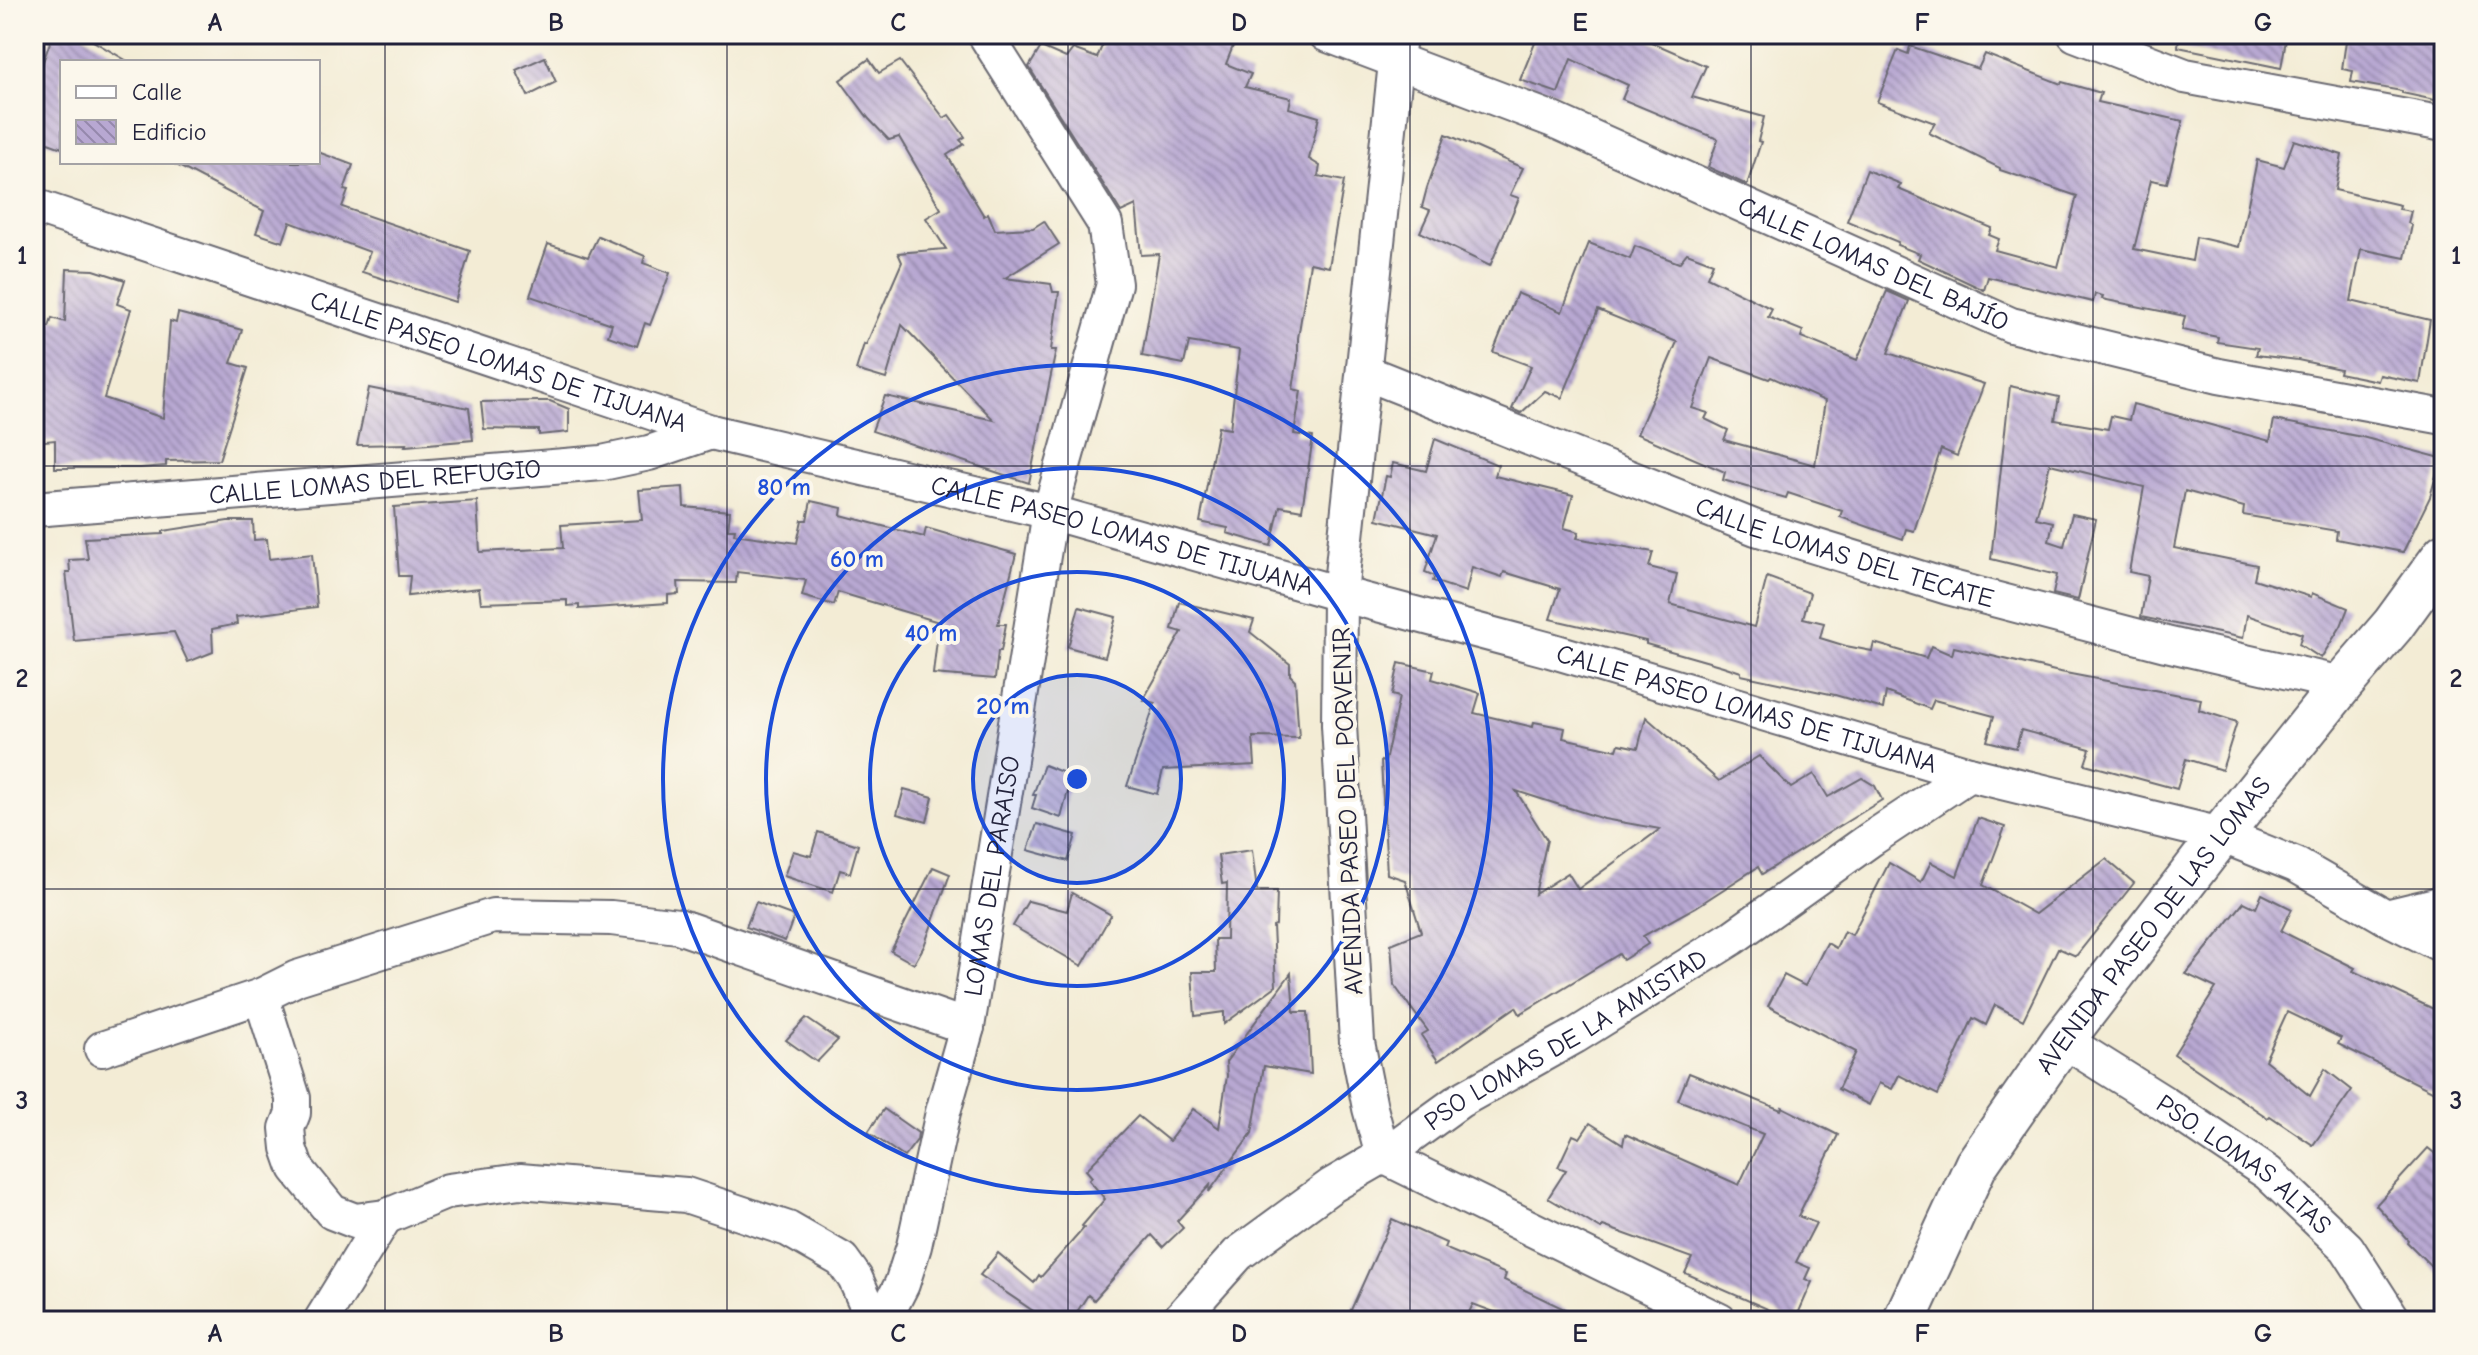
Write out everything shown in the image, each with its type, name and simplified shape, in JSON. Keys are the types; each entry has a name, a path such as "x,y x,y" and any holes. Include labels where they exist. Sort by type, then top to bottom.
{"street":[{"name":"LOMAS DEL PARAISO","path":"883,1321 902,1284 914,1246 943,1112 967,1027 1050,512 1114,284 1105,224 985,34"},
{"name":"CALLE LOMAS DEL BAJÍO","path":"1326,34 1397,47 2011,325 2219,376 2444,417"},
{"path":"2075,34 2185,76 2444,124"},
{"name":"AVENIDA PASEO DEL PORVENIR","path":"1383,1156 1357,1042 1339,725 1340,594 1397,47"},
{"name":"CALLE PASEO LOMAS DE TIJUANA","path":"34,206 711,432 1050,512 1550,650 1969,774 2221,835"},
{"name":"CALLE LOMAS DEL TECATE","path":"1364,372 1756,528 1948,587 2166,644 2342,684"},
{"name":"CALLE LOMAS DEL REFUGIO","path":"34,509 602,463 649,453 711,432"},
{"name":"AVENIDA PASEO DE LAS LOMAS","path":"1904,1321 1976,1165 2063,1040 2221,835 2393,625 2444,555"},
{"name":"PSO LOMAS DE LA AMISTAD","path":"1178,1321 1238,1254 1331,1186 1383,1156 1459,1101 1575,1036 1732,938 1969,774"},
{"path":"2221,835 2296,865 2386,917 2444,946"},
{"path":"2386,917 2444,903"},
{"path":"102,1049 261,996 297,978 493,916 611,918 678,926 967,1027"},
{"path":"261,996 293,1098 293,1113 287,1128 289,1148 296,1168 332,1212 355,1221 385,1217 448,1191 520,1181 686,1195 788,1229 842,1260 855,1278 874,1321"},
{"name":"PSO. LOMAS ALTAS","path":"2063,1040 2268,1173 2347,1248 2394,1321"},
{"path":"1383,1156 1720,1321"},
{"path":"321,1321 385,1217"}],"building":[{"path":"53,34 81,34 126,60 60,60 60,147 34,138 34,87"},
{"path":"1107,34 1206,34 1233,46 1226,64 1251,74 1245,87 1291,98 1289,108 1319,117 1309,159 1320,166 1318,176 1344,181 1329,267 1310,263 1298,338 1293,389 1301,391 1294,434 1313,437 1302,510 1280,506 1271,546 1227,533 1228,528 1200,522 1218,427 1230,429 1239,350 1189,342 1184,364 1142,356 1159,254 1141,255 1136,205 1121,212 1029,67 1041,47 1066,58 1073,49 1097,58"},
{"path":"1515,34 1633,34 1706,66 1692,97 1764,117 1758,141 1761,142 1747,185 1708,167 1718,139 1622,99 1628,85 1571,59 1558,93 1520,80 1535,43"},
{"path":"2179,34 2287,34 2281,68 2178,47"},
{"path":"2347,34 2444,34 2444,102 2351,82 2353,71 2342,69"},
{"path":"1910,46 1978,69 1985,54 2061,84 2101,93 2098,102 2183,121 2167,183 2151,180 2134,249 2192,261 2196,237 2239,247 2257,160 2284,167 2294,140 2342,155 2335,190 2400,205 2399,209 2411,211 2408,223 2412,225 2405,258 2361,249 2351,301 2430,320 2420,383 2380,375 2378,381 2298,360 2256,355 2258,348 2217,342 2218,337 2182,330 2185,316 2102,299 2103,296 2095,294 2093,302 1988,277 1984,290 1918,259 1920,254 1897,245 1898,242 1847,221 1867,170 1901,184 1898,189 1992,228 1989,235 1999,239 1995,250 2058,267 2077,196 2000,170 1929,133 1935,123 1877,102 1898,50 1908,54"},
{"path":"545,57 556,82 528,96 516,70"},
{"path":"869,59 879,73 900,61 944,118 949,115 965,137 960,140 964,144 947,155 984,216 988,213 995,230 1033,228 1044,221 1059,244 1005,278 1051,284 1053,292 1059,292 1051,350 1056,350 1029,483 872,431 885,396 994,420 902,325 886,379 856,370 864,344 902,262 898,253 946,249 926,218 941,209 899,137 889,140 840,80"},
{"path":"1446,134 1523,168 1510,195 1519,198 1490,266 1420,232 1430,210 1422,207 1427,188"},
{"path":"320,153 353,165 342,207 470,251 455,302 362,272 370,252 290,222 283,242 256,233 264,211 175,164 320,164"},
{"path":"598,236 645,256 643,263 670,273 650,325 645,323 637,346 608,336 612,324 530,296 548,244 588,257"},
{"path":"1589,243 1630,259 1635,246 1679,263 1687,253 1713,263 1707,277 1772,309 1768,317 1803,331 1801,337 1857,360 1887,291 1909,301 1888,353 1984,384 1957,456 1941,449 1914,531 1906,529 1903,539 1840,517 1842,511 1788,493 1786,498 1723,480 1725,472 1637,434 1677,342 1598,310 1562,398 1545,391 1521,413 1512,409 1531,366 1493,352 1517,293 1562,312","holes":["1711,358 1769,379 1771,377 1825,401 1815,465 1724,440 1728,430 1705,419 1708,413 1692,408"]},
{"path":"67,269 94,270 125,280 117,304 131,309 104,398 163,418 170,321 176,323 178,313 242,330 231,363 248,368 219,460 166,461 166,466 140,468 55,468 55,440 34,442 34,322 49,327 52,318 65,322"},
{"path":"2010,386 2059,397 2055,420 2108,429 2111,416 2129,420 2133,404 2270,441 2274,420 2362,437 2441,458 2430,497 2403,552 2336,539 2337,531 2243,515 2244,507 2185,491 2174,548 2257,565 2254,579 2311,597 2312,593 2348,608 2321,658 2299,644 2302,634 2247,615 2243,638 2141,617 2148,576 2129,572 2144,487 2050,464 2036,518 2053,522 2049,541 2064,546 2072,514 2096,519 2078,600 2053,594 2057,575 1991,559"},
{"path":"369,388 469,408 473,440 405,446 357,445"},
{"path":"550,401 569,409 569,432 539,435 539,430 484,429 481,402"},
{"path":"1435,439 1498,465 1495,476 1573,495 1564,528 1579,532 1577,538 1653,552 1649,567 1677,574 1670,604 1754,627 1767,577 1810,593 1803,618 1824,623 1820,638 1846,646 1872,651 1874,643 1926,658 1931,646 1952,655 1954,647 2055,671 2201,699 2199,710 2237,722 2222,770 2186,759 2177,789 2085,764 2090,749 2021,730 2016,748 1987,741 1994,716 1934,700 1930,709 1886,692 1883,709 1835,695 1741,675 1741,672 1723,666 1646,644 1646,641 1550,619 1560,589 1504,572 1502,577 1472,567 1466,592 1433,581 1435,576 1425,572 1437,534 1377,519 1386,476 1390,477 1393,463 1426,471"},
{"path":"683,487 684,507 730,511 728,529 735,529 734,534 797,543 802,520 807,520 811,501 842,508 841,515 924,537 926,528 1016,554 998,624 1006,624 1001,651 998,651 995,679 933,674 939,622 838,592 834,605 802,596 806,580 737,572 736,583 678,582 679,594 668,595 668,603 579,609 579,605 567,606 567,600 481,603 479,588 408,596 410,576 399,576 394,507 477,501 480,552 563,548 561,525 642,520 639,490"},
{"path":"228,521 253,521 254,540 267,539 269,559 312,554 317,607 236,617 237,624 212,629 213,652 188,662 174,632 74,641 66,572 70,572 69,560 88,559 85,538 163,534 163,531"},
{"path":"1179,602 1254,620 1250,632 1290,664 1290,675 1295,680 1299,738 1253,737 1255,765 1163,770 1157,794 1127,786 1155,703 1143,700 1182,632 1172,629"},
{"path":"1079,607 1116,617 1105,657 1068,647"},
{"path":"1399,663 1434,671 1432,679 1480,693 1474,713 1533,727 1534,722 1565,728 1563,738 1617,750 1619,744 1638,748 1646,717 1719,781 1759,756 1791,788 1814,774 1828,797 1862,778 1875,786 1882,800 1762,874 1758,867 1696,907 1643,936 1648,944 1623,960 1619,954 1520,1014 1516,1007 1438,1061 1421,1035 1428,1031 1394,985 1391,944 1421,932 1405,880 1387,874 1381,761 1385,762 1399,697 1392,695","holes":["1516,791 1604,819 1660,829 1578,889 1568,873 1535,894 1547,840"]},
{"path":"1044,765 1072,776 1061,818 1032,808 1036,795 1033,795"},
{"path":"904,789 933,797 927,822 897,814"},
{"path":"1978,818 2005,827 1983,885 2035,914 2106,859 2134,883 2076,956 2058,948 2023,1020 1995,1005 1986,1025 1973,1018 1938,1095 1899,1075 1892,1089 1879,1083 1869,1105 1838,1089 1856,1052 1768,1006 1784,975 1805,986 1827,943 1836,948 1844,931 1852,935 1889,863 1921,882 1931,862 1957,876"},
{"path":"1037,824 1076,835 1068,861 1028,850"},
{"path":"818,832 858,845 850,873 840,870 833,892 784,876 793,851 811,856"},
{"path":"1252,850 1257,891 1277,891 1276,925 1273,926 1276,986 1224,1024 1224,1012 1195,1016 1192,972 1216,972 1215,939 1226,939 1227,883 1222,884 1218,855"},
{"path":"933,867 950,874 924,946 914,964 891,951"},
{"path":"1072,893 1111,915 1082,966 1013,926 1028,901 1067,911"},
{"path":"2262,894 2292,909 2281,931 2355,968 2353,971 2444,1014 2444,1097 2338,1044 2341,1038 2287,1012 2265,1060 2310,1096 2325,1069 2352,1090 2313,1145 2174,1054 2216,988 2186,974 2244,902 2256,908"},
{"path":"756,902 794,916 785,941 746,927"},
{"path":"1291,973 1294,1012 1308,1012 1311,1074 1264,1066 1252,1133 1209,1192 1210,1185 1177,1221 1183,1228 1163,1247 1152,1235 1094,1300 1088,1295 1071,1321 1048,1321 980,1275 998,1253 1034,1283 1039,1275 1041,1277 1105,1199 1089,1180 1092,1177 1086,1170 1138,1116 1169,1141 1193,1109 1219,1128 1227,1076 1226,1062"},
{"path":"806,1018 838,1040 817,1062 786,1040"},
{"path":"1689,1073 1781,1110 1782,1107 1838,1135 1798,1216 1816,1223 1796,1262 1810,1268 1805,1279 1812,1282 1795,1321 1685,1273 1692,1258 1603,1226 1601,1229 1548,1198 1566,1170 1558,1167 1573,1135 1580,1138 1590,1123 1623,1144 1625,1134 1739,1185 1763,1134 1678,1100"},
{"path":"884,1109 918,1133 917,1140 904,1157 868,1132"},
{"path":"2428,1148 2444,1161 2444,1279 2376,1205"},
{"path":"1392,1219 1446,1243 1444,1248 1506,1274 1504,1280 1589,1321 1518,1321 1473,1304 1465,1321 1346,1321"}]}
